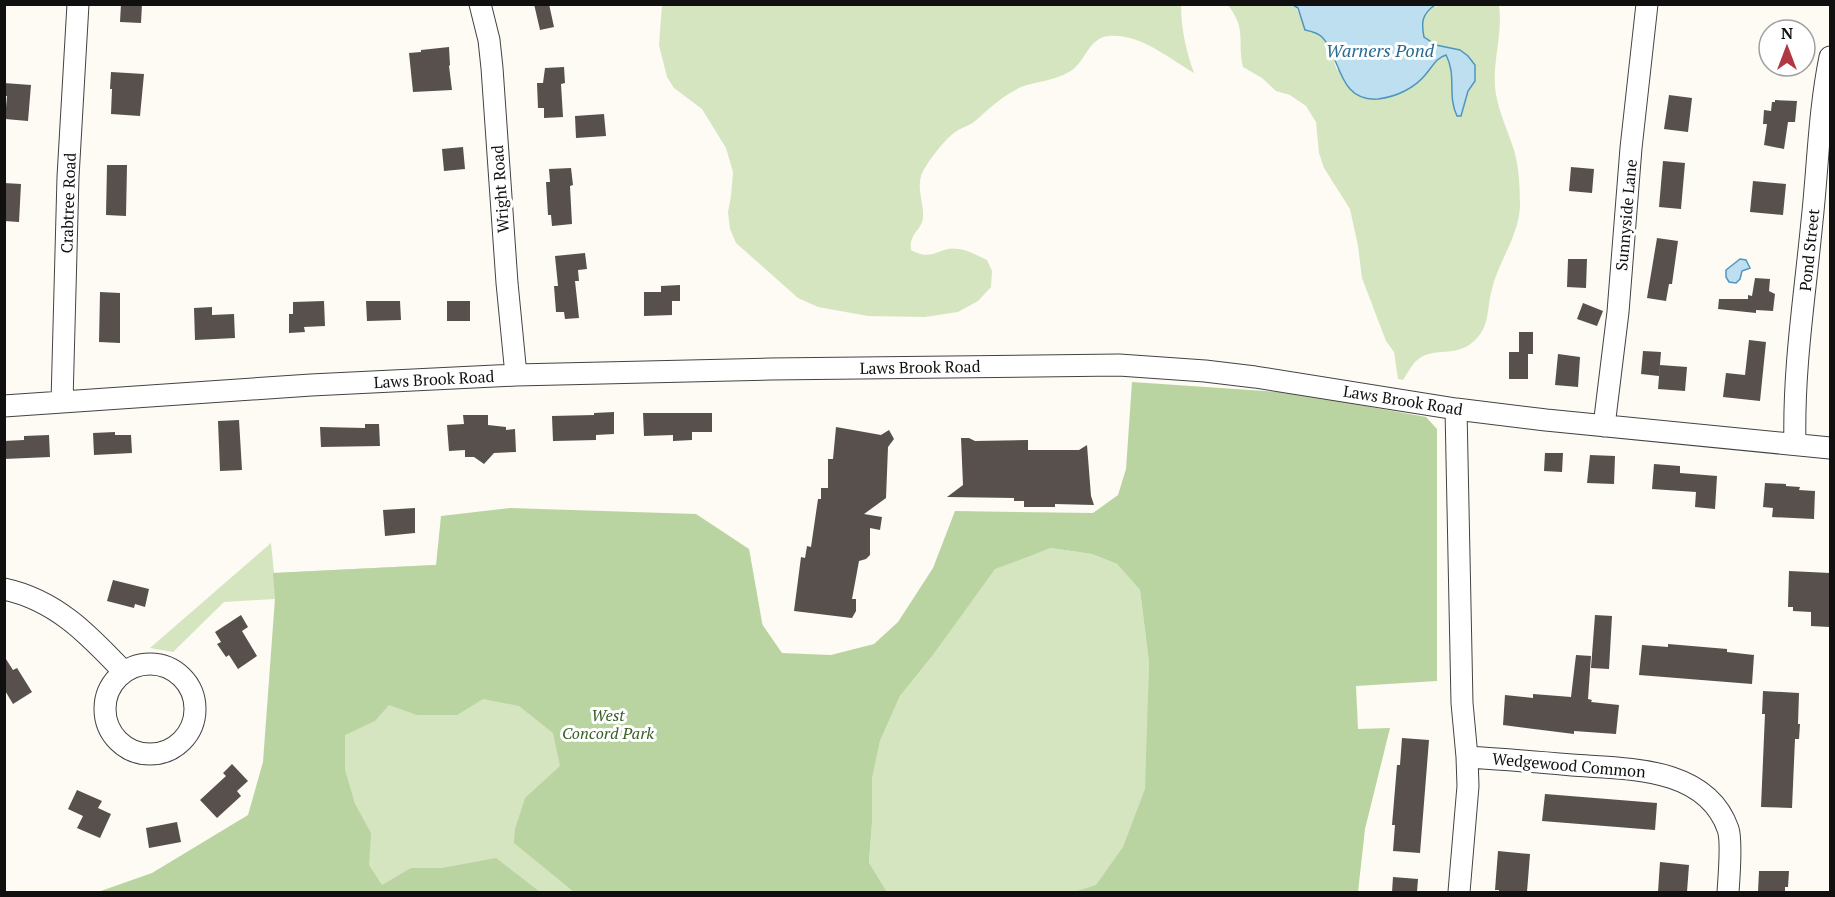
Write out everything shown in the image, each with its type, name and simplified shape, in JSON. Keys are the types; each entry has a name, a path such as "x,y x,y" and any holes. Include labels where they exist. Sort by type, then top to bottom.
{"street":[{"name":"Crabtree Road","path":"62,402 68,177 78,4"},
{"name":"Wright Road","path":"480,4 489,40 492,68 506,271 516,375"},
{"name":"Sunnyside Lane","path":"1604,426 1618,312 1631,148 1647,4"},
{"name":"Pond Street","path":"1795,444 1799,340 1822,220 1820,120 1830,57"},
{"name":"Laws Brook Road","path":"4,406 311,385 516,375 1047,365 1141,366 1204,370 1456,409 1830,448"},
{"name":"Wedgewood Common","path":"1456,409 1462,703 1468,786 1459,892"},
{"path":"4,589 35,598 71,620 124,672"},
{"path":"141,665 160,665 177,673 190,687 196,705 194,724 177,746 159,754 140,754 123,746 110,732 105,713 107,694 124,672 141,665"},
{"name":"Wedgewood Common","path":"1467,757 1650,772 1685,783 1702,793 1718,810 1728,831 1728,892"}],"green space":[{"path":"662,5 1181,5 1184,39 1194,73 1142,42 1120,36 1108,36 1095,42 1075,68 1069,72 1021,87 996,103 974,122 956,131 935,153 921,176 923,217 912,239 911,250 925,255 952,248 973,253 987,260 992,271 991,287 978,301 958,312 925,317 868,316 818,307 798,298 736,243 730,229 728,212 733,172 726,148 702,109 674,88 667,77 659,45"},
{"path":"1228,5 1293,5 1302,20 1326,43 1337,70 1425,75 1439,57 1446,54 1451,67 1453,91 1461,116 1468,91 1475,81 1460,50 1436,45 1424,37 1423,18 1426,12 1436,6 1499,5 1500,25 1495,87 1499,109 1512,144 1519,175 1520,207 1516,229 1495,279 1482,332 1470,344 1462,348 1423,356 1414,363 1403,380 1398,379 1394,352 1386,341 1362,278 1350,209 1324,168 1319,153 1316,122 1306,106 1290,95 1276,91 1262,78 1243,67 1240,28"},
{"path":"1132,382 1294,393 1426,417 1437,429 1437,681 1356,686 1358,729 1390,728 1365,829 1358,892 1074,892 1096,885 1123,847 1145,789 1149,663 1140,590 1117,564 1092,554 1051,548 995,569 933,655 900,696 880,741 872,779 869,863 887,892 574,892 514,843 515,829 525,798 560,766 553,733 519,706 483,699 457,715 417,715 389,705 375,721 345,735 345,770 355,804 371,833 369,865 382,885 411,868 442,868 496,858 540,892 98,892 152,873 248,815 263,762 275,598 273,573 436,565 441,516 510,508 696,514 749,549 762,624 782,653 831,655 874,644 898,622 933,568 955,511 1093,513 1118,495 1126,469"},
{"name":"West Concord Park","path":"271,543 274,573 749,549 811,892 293,892 275,599 224,602 173,652 150,648"},
{"path":"1051,548 1092,554 1117,564 1140,590 1149,663 1148,704 1329,892 887,892 869,864 872,779 880,741 900,696 933,655 995,568"}],"water":[{"name":"Warners Pond","path":"1293,5 1435,5 1423,19 1424,37 1436,45 1460,50 1475,65 1475,81 1468,91 1461,116 1457,116 1454,108 1451,70 1446,55 1437,60 1416,84 1405,91 1385,98 1365,98 1347,86 1328,45 1314,32 1305,30 1298,8"},
{"path":"1740,259 1746,260 1750,268 1742,271 1736,283 1729,282 1726,270"}],"building":[{"path":"121,4 142,4 141,23 120,22"},
{"path":"534,4 549,4 554,27 540,30"},
{"path":"449,47 452,90 413,92 409,53"},
{"path":"564,67 565,83 561,84 563,117 544,118 544,108 538,108 537,83 543,83 545,68"},
{"path":"111,72 144,74 140,116 111,114"},
{"path":"4,83 31,85 28,121 5,119 7,96 4,96"},
{"path":"1669,95 1692,98 1688,132 1664,129"},
{"path":"1775,100 1797,101 1795,122 1788,122 1784,149 1764,145 1767,124 1763,124 1764,110 1771,111 1772,102"},
{"path":"604,114 606,136 576,138 575,116"},
{"path":"463,147 465,169 444,171 442,149"},
{"path":"1663,161 1685,163 1681,209 1659,207"},
{"path":"107,165 127,165 126,216 106,215"},
{"path":"1571,167 1594,169 1592,193 1569,191"},
{"path":"571,168 572,224 552,226 551,215 548,215 546,182 550,182 549,169"},
{"path":"1753,181 1786,184 1783,215 1750,212"},
{"path":"4,183 21,184 19,222 4,221"},
{"path":"1657,238 1678,241 1672,284 1669,284 1666,301 1647,298"},
{"path":"585,253 587,269 578,270 579,281 575,281 579,318 565,319 564,312 556,312 554,286 558,286 555,256"},
{"path":"1568,259 1587,259 1586,288 1567,287"},
{"path":"1755,278 1770,279 1769,291 1775,294 1773,311 1756,310 1756,313 1718,309 1719,299 1748,299 1748,295 1752,296"},
{"path":"680,285 680,301 672,301 672,315 644,316 644,292 661,292 661,286"},
{"path":"100,292 120,293 120,343 99,342"},
{"path":"324,301 325,326 304,327 305,332 289,333 289,314 293,314 293,302"},
{"path":"366,301 400,301 401,320 367,321"},
{"path":"447,301 470,301 470,321 447,321"},
{"path":"1583,303 1603,311 1597,326 1577,319"},
{"path":"212,307 212,315 234,314 235,338 195,340 194,308"},
{"path":"1519,332 1533,332 1533,354 1528,354 1528,379 1509,379 1509,352 1519,352"},
{"path":"1749,340 1766,342 1760,401 1723,397 1726,373 1745,375"},
{"path":"1643,351 1661,352 1659,376 1641,374"},
{"path":"1558,354 1580,357 1578,387 1555,385"},
{"path":"1660,365 1687,367 1685,391 1658,389"},
{"path":"614,412 614,434 596,435 596,440 553,441 552,416"},
{"path":"643,413 712,413 712,432 692,432 692,440 673,441 673,435 644,436"},
{"path":"463,415 488,415 488,425 506,427 506,430 515,429 516,452 494,453 484,464 474,457 465,457 465,450 449,451 447,425 464,424"},
{"path":"239,420 242,470 220,471 218,421"},
{"path":"365,424 379,424 380,446 321,447 320,427 365,428"},
{"path":"836,427 881,435 889,430 894,439 888,447 886,498 864,514 882,517 880,530 870,528 870,555 859,561 852,599 856,599 856,611 852,618 794,611 801,557 805,558 807,546 811,547 818,499 821,499 821,488 828,488 828,459 833,459"},
{"path":"115,432 115,435 131,435 132,453 94,455 93,433"},
{"path":"49,435 50,457 4,459 4,441 24,440 24,436"},
{"path":"961,438 975,441 1028,440 1028,450 1079,450 1087,445 1091,496 1094,505 1055,504 1055,507 1024,507 1024,501 1014,501 1014,498 947,497 963,485"},
{"path":"1545,453 1563,453 1562,472 1544,471"},
{"path":"1590,455 1615,456 1614,484 1587,483"},
{"path":"1654,464 1680,466 1680,473 1717,476 1715,509 1695,507 1696,492 1652,489"},
{"path":"1765,483 1786,484 1786,486 1800,487 1799,490 1815,491 1814,519 1772,517 1773,508 1763,507"},
{"path":"415,508 415,533 385,536 383,510"},
{"path":"1789,571 1830,573 1829,627 1811,626 1811,612 1793,611 1793,607 1788,607"},
{"path":"113,580 149,589 145,607 135,604 134,608 107,601"},
{"path":"241,615 248,627 242,631 257,656 238,669 229,655 226,657 217,644 221,642 215,632"},
{"path":"1595,615 1612,616 1609,669 1591,668"},
{"path":"1668,644 1727,649 1727,652 1754,655 1752,684 1639,675 1642,645 1668,647"},
{"path":"1576,655 1591,656 1588,699 1592,700 1591,702 1619,705 1616,734 1574,731 1574,734 1503,725 1505,695 1533,698 1533,694 1571,697"},
{"path":"4,656 13,670 17,668 32,692 13,704 4,689"},
{"path":"1763,691 1799,693 1798,724 1800,724 1799,739 1795,739 1792,808 1761,807 1765,714 1762,714"},
{"path":"1402,738 1429,740 1420,853 1393,851 1395,825 1392,825 1397,765 1400,765"},
{"path":"232,764 248,781 237,791 241,796 217,818 200,800 226,776 223,773"},
{"path":"77,790 102,801 98,808 111,814 100,838 77,828 83,816 68,809"},
{"path":"1545,794 1657,803 1655,830 1542,821"},
{"path":"177,822 181,842 149,848 146,828"},
{"path":"1498,851 1530,854 1527,892 1495,890"},
{"path":"1660,862 1689,865 1687,892 1658,892"},
{"path":"1759,871 1789,871 1788,887 1785,887 1785,892 1758,892"},
{"path":"1393,877 1418,879 1417,892 1392,892"}]}
